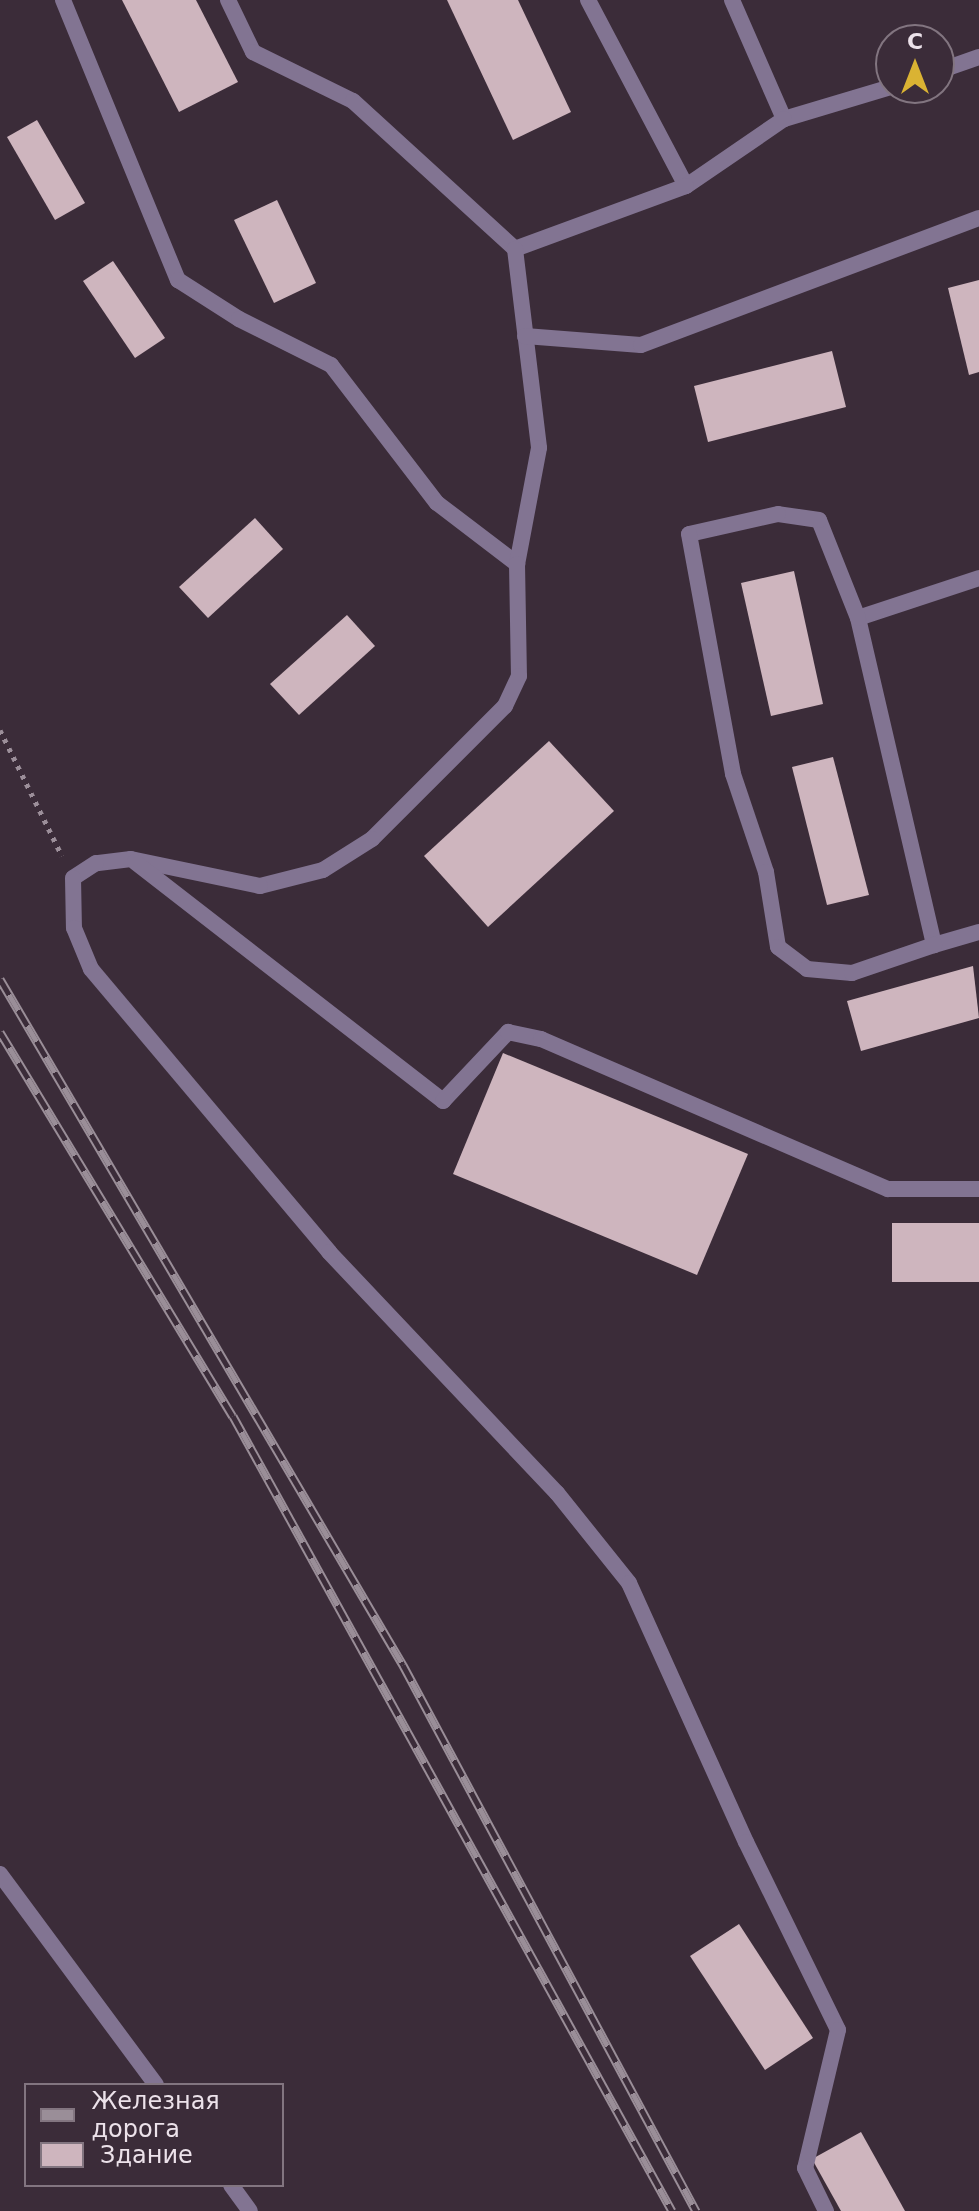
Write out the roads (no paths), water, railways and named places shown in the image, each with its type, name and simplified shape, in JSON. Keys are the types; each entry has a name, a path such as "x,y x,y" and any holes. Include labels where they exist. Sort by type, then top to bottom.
{"lane":[{"path":"63,0 178,280 239,319 331,365 437,503 517,564"},
{"path":"228,0 253,52 353,101 515,249 539,448 517,564 519,676 505,706 372,839 323,870 260,886 131,859 96,863 73,878 74,928 91,969 329,1252 557,1493 629,1583 746,1842 838,2030 805,2168 826,2211"},
{"path":"588,0 686,186"},
{"path":"732,0 784,119"},
{"path":"955,65 979,57"},
{"path":"515,249 686,186 784,119 875,92"},
{"path":"525,336 641,345 979,218"},
{"path":"934,945 858,618 819,520 778,514 689,534 733,774 766,872 778,947 807,969 852,973 979,932"},
{"path":"858,618 979,578"},
{"path":"131,859 443,1101 508,1032 541,1039 888,1189 979,1189"},
{"path":"0,1874 155,2083"},
{"path":"232,2187 250,2211"}],"railway":[{"path":"0,979 403,1665 696,2211"},
{"path":"0,1032 233,1416 672,2211"}]}
